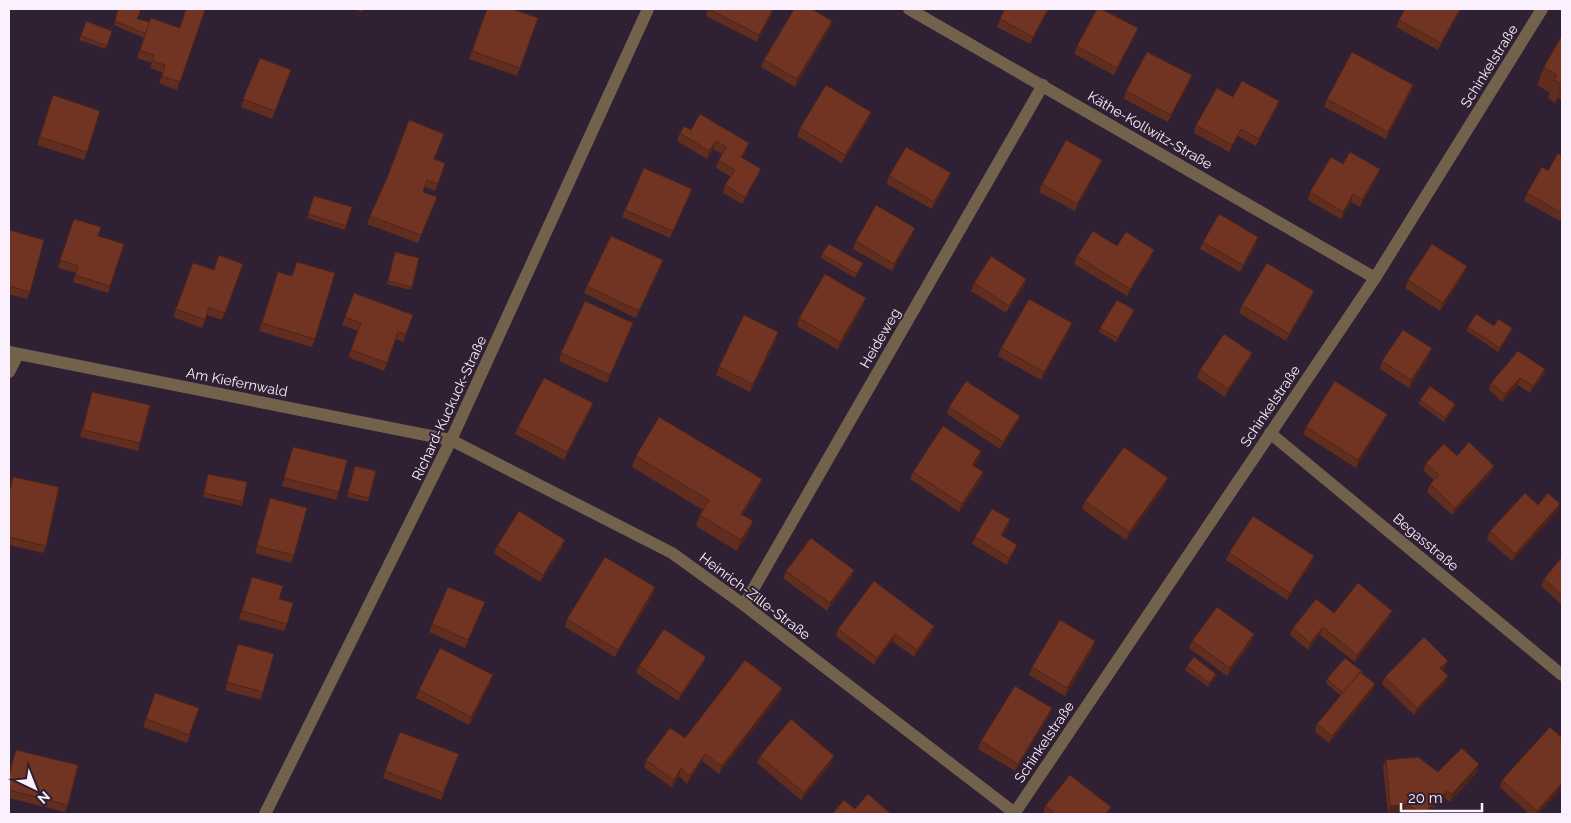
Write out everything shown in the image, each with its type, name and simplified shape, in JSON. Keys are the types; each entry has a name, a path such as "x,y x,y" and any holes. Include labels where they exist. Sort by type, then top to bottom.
{"street":[{"name":"Käthe-Kollwitz-Straße","path":"909,9 1375,278"},
{"name":"Schinkelstraße","path":"1015,814 1375,278 1542,9"},
{"name":"Richard-Kuckuck-Straße","path":"265,814 451,440 643,10"},
{"name":"Heideweg","path":"744,605 1043,85"},
{"name":"Am Kiefernwald","path":"9,372 13,353 451,440"},
{"name":"Begasstraße","path":"1270,433 1562,675"},
{"name":"Heinrich-Zille-Straße","path":"451,440 672,553 744,605 1015,814"}],"building":[{"path":"118,9 141,9 137,19 150,22 146,34 115,21"},
{"path":"186,9 205,10 180,82 162,76 165,65 153,61 154,55 140,50 151,18 180,28"},
{"path":"487,9 512,9 538,18 520,68 472,51"},
{"path":"709,9 773,9 759,35"},
{"path":"794,9 812,9 832,21 797,79 764,60"},
{"path":"1005,9 1048,9 1033,37 1000,19"},
{"path":"1097,9 1101,9 1138,28 1117,68 1077,46"},
{"path":"1405,9 1460,9 1441,43 1399,20"},
{"path":"86,21 112,31 107,46 81,36"},
{"path":"1561,37 1562,84 1554,80 1557,75 1544,67"},
{"path":"1147,52 1192,75 1171,115 1126,91"},
{"path":"1352,52 1413,85 1388,132 1327,99"},
{"path":"260,58 291,70 275,111 243,99"},
{"path":"1242,81 1279,101 1259,139 1241,129 1232,145 1196,125 1217,88 1233,97"},
{"path":"826,85 871,112 845,155 800,128"},
{"path":"53,95 100,111 87,152 40,137"},
{"path":"700,114 749,143 741,157 761,169 745,197 725,185 735,170 719,160 726,147 716,141 709,151 680,133 684,126 691,130"},
{"path":"409,120 444,134 434,159 445,163 438,184 427,180 423,192 437,197 421,235 370,216"},
{"path":"1066,140 1102,160 1077,204 1042,184"},
{"path":"906,147 951,173 934,202 889,176"},
{"path":"1350,152 1380,169 1362,200 1353,194 1343,212 1310,192 1331,157 1343,164"},
{"path":"1558,153 1562,156 1562,213 1527,193 1542,167 1548,171"},
{"path":"644,168 692,189 673,231 625,210"},
{"path":"314,196 352,207 346,226 308,214"},
{"path":"876,205 915,228 894,264 856,241"},
{"path":"1219,214 1258,237 1243,265 1203,242"},
{"path":"74,219 101,227 98,236 124,244 110,286 75,275 78,266 60,260"},
{"path":"9,230 44,240 30,292 9,286"},
{"path":"1093,231 1117,246 1126,232 1154,250 1130,289 1077,256"},
{"path":"611,236 663,260 639,311 587,286"},
{"path":"829,244 863,263 857,274 822,254"},
{"path":"1432,244 1467,266 1443,303 1408,280"},
{"path":"395,252 419,258 412,287 388,281"},
{"path":"219,255 243,264 225,313 209,307 205,320 176,309 193,263 214,270"},
{"path":"991,256 1026,279 1009,306 974,283"},
{"path":"297,262 335,273 315,339 262,323 278,272 292,276"},
{"path":"1267,263 1314,291 1289,334 1242,305"},
{"path":"825,274 866,298 840,342 799,318"},
{"path":"354,293 413,315 406,334 398,332 387,363 351,350 361,323 345,317"},
{"path":"1029,299 1072,323 1044,372 1001,348"},
{"path":"1117,300 1134,310 1118,338 1100,328"},
{"path":"585,301 633,323 610,375 561,353"},
{"path":"1476,314 1494,326 1498,319 1512,328 1500,348 1468,327"},
{"path":"744,315 778,332 753,384 719,367"},
{"path":"1403,330 1432,348 1411,380 1382,361"},
{"path":"1224,334 1252,353 1228,389 1200,370"},
{"path":"1518,351 1545,369 1533,386 1520,378 1505,394 1491,383"},
{"path":"544,378 593,403 567,452 518,427"},
{"path":"966,381 1020,416 1003,442 949,407"},
{"path":"1335,381 1387,414 1358,460 1306,427"},
{"path":"1430,386 1455,404 1445,418 1420,400"},
{"path":"92,392 150,405 140,443 83,430"},
{"path":"659,417 762,479 741,514 753,521 741,540 700,515 709,500 636,456"},
{"path":"943,426 981,451 972,465 983,472 962,504 913,472"},
{"path":"1469,442 1494,466 1455,508 1430,484 1439,475 1426,463 1444,444 1457,456"},
{"path":"293,447 347,460 339,492 284,478"},
{"path":"1124,447 1168,478 1129,532 1085,501"},
{"path":"355,466 376,471 369,498 348,493"},
{"path":"208,474 247,482 243,502 204,493"},
{"path":"13,477 59,487 46,546 9,537 9,494"},
{"path":"1525,493 1538,505 1548,493 1560,504 1515,554 1490,531"},
{"path":"270,498 307,508 294,555 257,546"},
{"path":"992,509 1010,519 1001,535 1017,545 1009,558 975,537"},
{"path":"519,511 565,540 543,575 497,546"},
{"path":"1253,516 1314,556 1290,593 1229,553"},
{"path":"811,538 854,570 830,603 786,571"},
{"path":"605,557 655,587 618,650 567,619"},
{"path":"1562,557 1562,595 1544,579"},
{"path":"252,577 283,586 279,599 293,603 287,624 242,611"},
{"path":"874,581 934,626 917,650 895,634 877,658 838,629"},
{"path":"1358,583 1392,611 1357,655 1323,627 1310,643 1293,628 1316,599 1334,613"},
{"path":"448,587 485,602 468,640 432,624"},
{"path":"1217,607 1254,634 1230,668 1192,641"},
{"path":"1060,620 1095,641 1067,688 1032,667"},
{"path":"664,629 706,657 681,694 639,666"},
{"path":"1424,637 1448,661 1440,668 1448,676 1417,708 1385,677"},
{"path":"238,644 274,654 263,692 227,682"},
{"path":"440,648 493,675 471,717 419,690"},
{"path":"1194,657 1216,674 1209,683 1187,666"},
{"path":"1345,658 1363,672 1360,672 1343,693 1327,679"},
{"path":"745,660 782,688 722,766 705,754 690,776 681,768 674,780 646,760 670,728 685,738"},
{"path":"1360,672 1375,684 1332,736 1317,724"},
{"path":"1015,686 1052,708 1018,764 981,741"},
{"path":"155,693 199,708 189,735 146,719"},
{"path":"791,719 834,756 804,793 760,756"},
{"path":"1550,727 1562,738 1562,783 1537,811 1502,780"},
{"path":"400,732 459,754 443,793 385,771"},
{"path":"1462,748 1479,764 1452,794 1447,791 1422,814 1407,804 1390,806 1386,760 1418,757 1438,772"},
{"path":"16,750 78,765 68,805 9,790 9,776"},
{"path":"1070,775 1111,807 1105,814 1056,814 1045,806"},
{"path":"868,794 891,814 832,814 844,800 855,809"}]}
